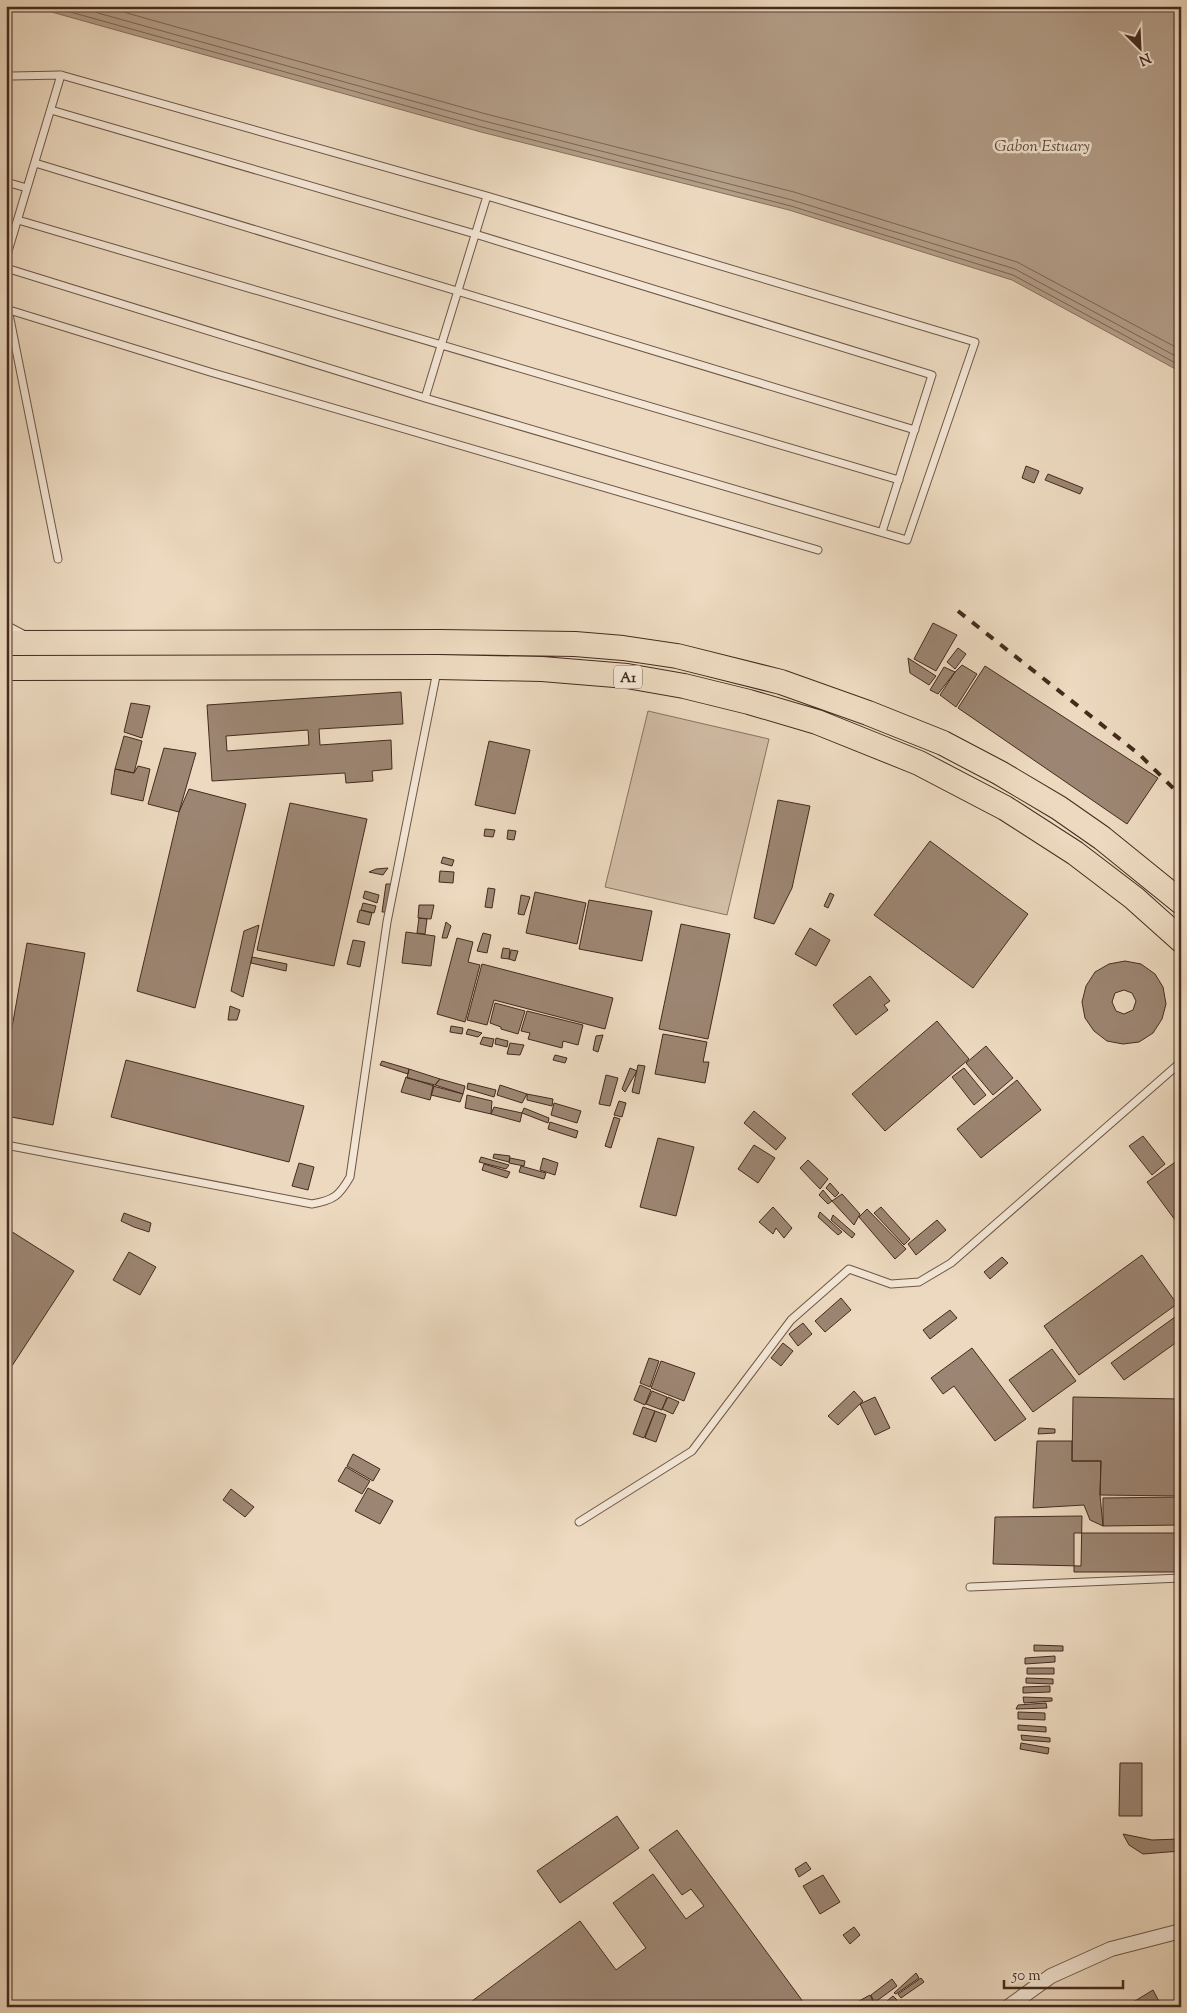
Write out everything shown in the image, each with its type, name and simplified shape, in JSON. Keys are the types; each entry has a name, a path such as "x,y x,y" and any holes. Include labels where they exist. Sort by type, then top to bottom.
{"highway":[{"name":"A1","path":"6,643 439,655 542,669 627,676 684,686 749,702 817,722 918,763 1006,808 1102,873 1134,898 1181,940"},
{"name":"A1","path":"6,668 439,655 576,644 623,648 677,656 791,685 943,743 1000,773 1059,808 1102,838 1181,902"}],"street":[{"path":"1008,2007 1051,1976 1111,1949 1181,1931"}],"lane":[{"path":"6,74 12,76 61,75 487,196 975,342 907,540 425,398 6,268"},
{"path":"6,258 61,75"},
{"path":"51,110 475,234 932,375 882,532"},
{"path":"35,163 915,430"},
{"path":"6,182 27,188"},
{"path":"425,398 487,196"},
{"path":"18,220 899,480"},
{"path":"58,559 7,309 210,372 818,550"},
{"path":"6,625 41,643"},
{"path":"6,1145 312,1204 329,1200 340,1193 350,1177 387,922 439,655"},
{"path":"579,1522 692,1451 791,1320 849,1269 891,1284 919,1282 951,1263 1181,1062"},
{"path":"970,1587 1181,1578"}],"shaded area":[{"path":"648,711 769,739 727,915 605,887"}],"water":[{"name":"Gabon Estuary","path":"30,6 1181,6 1181,372 1012,280 789,210 481,132"}],"building":[{"path":"1026,466 1039,471 1034,483 1022,478"},
{"path":"1048,474 1083,488 1080,494 1045,480"},
{"path":"933,623 957,635 936,671 914,659"},
{"path":"958,648 966,654 955,669 947,662"},
{"path":"908,658 936,676 929,685 910,673"},
{"path":"962,665 977,674 956,707 940,695 955,672"},
{"path":"985,666 1158,778 1127,824 958,708"},
{"path":"944,667 955,672 938,694 930,690"},
{"path":"401,692 403,724 319,729 320,745 391,740 392,769 372,771 373,781 346,783 345,773 212,781 207,705","holes":["308,730 309,745 227,751 226,736"]},
{"path":"131,703 150,706 142,738 124,732"},
{"path":"124,736 142,741 134,773 115,769"},
{"path":"489,741 530,750 515,814 475,805"},
{"path":"164,748 196,753 179,812 148,804"},
{"path":"138,766 150,769 143,801 111,794 115,769 134,773"},
{"path":"189,789 246,804 195,1008 137,991 179,812"},
{"path":"778,800 810,806 792,888 774,924 754,918"},
{"path":"290,803 367,819 334,966 257,950"},
{"path":"485,829 495,830 493,837 484,836"},
{"path":"508,830 516,831 514,840 507,839"},
{"path":"930,841 1028,914 973,988 874,915"},
{"path":"443,857 454,860 452,866 441,863"},
{"path":"388,868 383,875 369,872 376,869"},
{"path":"440,871 454,872 453,883 439,882"},
{"path":"386,884 391,884 387,912 382,912"},
{"path":"488,888 495,889 492,908 485,907"},
{"path":"365,891 379,895 377,903 363,898"},
{"path":"535,892 586,903 577,944 526,933"},
{"path":"830,893 834,895 828,908 824,906"},
{"path":"521,895 530,897 524,915 518,914"},
{"path":"589,900 652,911 642,961 579,949"},
{"path":"363,903 376,906 374,913 361,910"},
{"path":"419,905 434,905 431,919 418,918"},
{"path":"360,910 372,913 369,925 357,922"},
{"path":"419,918 427,919 425,934 417,933"},
{"path":"446,922 451,926 447,938 442,938"},
{"path":"681,924 730,934 708,1039 659,1029"},
{"path":"259,925 243,997 231,991 244,931"},
{"path":"810,928 830,940 816,966 795,954"},
{"path":"406,932 435,936 431,966 402,963"},
{"path":"483,933 491,935 487,953 477,951"},
{"path":"457,938 473,942 468,962 480,965 465,1022 437,1014"},
{"path":"353,940 365,942 360,967 347,964"},
{"path":"27,943 85,953 53,1125 6,1116 6,1061"},
{"path":"503,948 510,949 509,959 501,958"},
{"path":"511,950 518,951 515,961 509,959"},
{"path":"252,957 287,964 286,971 251,963"},
{"path":"1125,961 1141,964 1155,974 1163,987 1166,1004 1162,1019 1153,1033 1139,1042 1123,1044 1107,1041 1094,1031 1085,1018 1082,1002 1086,986 1095,972 1109,964","holes":["1124,990 1132,993 1136,1001 1133,1010 1124,1014 1116,1011 1112,1002 1115,993"]},
{"path":"482,964 613,998 605,1029 494,1000 487,1025 467,1020"},
{"path":"870,976 890,1001 884,1005 888,1010 856,1035 833,1005"},
{"path":"495,1003 525,1011 518,1034 501,1029 501,1027 490,1023"},
{"path":"230,1006 240,1010 237,1020 228,1020"},
{"path":"527,1011 583,1025 578,1045 563,1041 562,1048 528,1039 530,1033 521,1031"},
{"path":"937,1021 969,1059 885,1131 852,1094"},
{"path":"451,1026 463,1028 462,1034 450,1032"},
{"path":"468,1029 482,1033 478,1037 466,1034"},
{"path":"663,1034 707,1042 703,1062 709,1062 705,1083 655,1074"},
{"path":"603,1035 598,1052 593,1050 596,1036"},
{"path":"483,1037 494,1039 492,1047 480,1044"},
{"path":"496,1038 508,1041 507,1047 495,1044"},
{"path":"510,1043 524,1045 520,1055 507,1054"},
{"path":"986,1046 1013,1078 993,1095 966,1063"},
{"path":"555,1055 567,1058 565,1063 553,1060"},
{"path":"126,1060 304,1106 289,1162 111,1117"},
{"path":"382,1061 409,1069 408,1074 380,1065"},
{"path":"638,1065 645,1066 639,1094 632,1092"},
{"path":"630,1068 637,1071 625,1092 622,1089"},
{"path":"964,1068 986,1095 974,1105 952,1077"},
{"path":"409,1069 440,1079 435,1085 407,1078"},
{"path":"606,1075 618,1078 610,1106 599,1104"},
{"path":"406,1077 434,1086 430,1100 401,1092"},
{"path":"440,1079 465,1086 463,1094 435,1085"},
{"path":"1017,1080 1041,1110 981,1158 957,1129"},
{"path":"468,1083 496,1090 494,1097 467,1089"},
{"path":"500,1085 527,1094 522,1103 497,1095"},
{"path":"433,1086 463,1094 460,1102 431,1095"},
{"path":"527,1094 553,1099 552,1106 527,1100"},
{"path":"467,1095 492,1101 491,1114 465,1108"},
{"path":"619,1101 626,1103 622,1117 614,1115"},
{"path":"554,1103 581,1111 577,1123 551,1115"},
{"path":"494,1107 522,1113 520,1122 491,1114"},
{"path":"524,1108 549,1118 548,1123 522,1113"},
{"path":"754,1111 786,1138 776,1150 744,1123"},
{"path":"614,1117 620,1119 611,1148 605,1146"},
{"path":"550,1122 578,1131 576,1138 548,1129"},
{"path":"1143,1136 1165,1164 1152,1175 1129,1146"},
{"path":"658,1138 694,1147 676,1216 640,1207"},
{"path":"754,1145 775,1158 758,1183 738,1169"},
{"path":"494,1154 510,1156 509,1162 493,1158"},
{"path":"481,1157 509,1165 506,1169 479,1162"},
{"path":"510,1158 525,1161 524,1166 509,1163"},
{"path":"543,1158 558,1163 555,1175 540,1170"},
{"path":"1181,1158 1181,1228 1147,1182"},
{"path":"808,1160 828,1179 820,1189 800,1168"},
{"path":"299,1163 314,1167 308,1190 292,1186"},
{"path":"484,1164 510,1172 507,1178 482,1170"},
{"path":"521,1166 546,1173 544,1179 519,1172"},
{"path":"830,1183 839,1193 835,1197 826,1188"},
{"path":"823,1190 832,1201 828,1204 819,1195"},
{"path":"842,1194 860,1214 854,1225 832,1201"},
{"path":"773,1207 792,1228 784,1238 776,1228 773,1234 759,1222"},
{"path":"881,1207 910,1239 904,1245 874,1213"},
{"path":"867,1209 906,1249 895,1259 859,1217"},
{"path":"820,1212 842,1232 838,1235 818,1217"},
{"path":"124,1213 151,1223 149,1232 121,1221"},
{"path":"833,1215 855,1234 852,1238 831,1220"},
{"path":"937,1220 946,1230 916,1255 908,1244"},
{"path":"6,1228 74,1271 6,1375"},
{"path":"129,1252 156,1267 140,1295 113,1280"},
{"path":"1142,1255 1177,1304 1079,1375 1044,1326"},
{"path":"1002,1257 1008,1263 990,1279 984,1272"},
{"path":"841,1298 851,1310 825,1332 815,1321"},
{"path":"950,1310 957,1318 930,1339 923,1330"},
{"path":"1175,1317 1181,1325 1181,1339 1124,1380 1111,1363"},
{"path":"803,1323 812,1334 798,1346 789,1334"},
{"path":"783,1343 793,1351 781,1366 771,1358"},
{"path":"972,1348 1026,1419 995,1441 954,1386 943,1394 931,1378"},
{"path":"1052,1349 1076,1381 1033,1412 1009,1380"},
{"path":"649,1358 659,1361 650,1387 640,1383"},
{"path":"661,1361 695,1373 684,1401 651,1388"},
{"path":"640,1385 651,1390 645,1405 634,1400"},
{"path":"652,1391 667,1397 662,1410 646,1404"},
{"path":"854,1391 863,1401 838,1425 828,1416"},
{"path":"668,1397 679,1402 673,1414 662,1409"},
{"path":"875,1397 890,1428 875,1435 860,1404"},
{"path":"1073,1397 1181,1399 1181,1496 1100,1495 1101,1461 1072,1461"},
{"path":"643,1407 655,1411 644,1438 633,1434"},
{"path":"655,1411 666,1415 656,1442 645,1438"},
{"path":"1039,1428 1055,1429 1055,1433 1038,1434"},
{"path":"1037,1441 1072,1441 1072,1461 1101,1461 1100,1495 1103,1526 1090,1520 1084,1505 1033,1508"},
{"path":"353,1454 380,1469 373,1481 347,1466"},
{"path":"346,1467 370,1481 362,1494 338,1481"},
{"path":"368,1488 393,1501 380,1524 355,1511"},
{"path":"231,1489 254,1507 245,1517 223,1500"},
{"path":"1181,1497 1181,1525 1103,1526 1103,1498"},
{"path":"1082,1516 1081,1566 993,1564 995,1517"},
{"path":"1074,1533 1181,1533 1181,1572 1074,1572"},
{"path":"1034,1645 1063,1646 1063,1651 1034,1651"},
{"path":"1055,1656 1055,1662 1025,1664 1025,1658"},
{"path":"1027,1668 1054,1668 1054,1674 1027,1674"},
{"path":"1026,1678 1053,1679 1053,1684 1026,1683"},
{"path":"1050,1686 1050,1692 1023,1693 1023,1687"},
{"path":"1023,1697 1052,1698 1052,1701 1024,1703"},
{"path":"1046,1703 1047,1708 1016,1709 1018,1705"},
{"path":"1018,1712 1045,1713 1045,1720 1018,1719"},
{"path":"1018,1725 1046,1727 1046,1732 1018,1730"},
{"path":"1021,1735 1050,1738 1050,1742 1022,1740"},
{"path":"1021,1743 1049,1748 1048,1754 1020,1749"},
{"path":"1120,1763 1142,1763 1142,1816 1119,1816"},
{"path":"617,1816 639,1848 560,1903 537,1871"},
{"path":"677,1830 804,2003 798,2007 464,2007 580,1921 616,1970 646,1948 613,1903 653,1874 686,1919 704,1906 691,1889 682,1895 649,1850"},
{"path":"1123,1834 1152,1840 1179,1839 1180,1851 1143,1854 1129,1845"},
{"path":"806,1862 811,1869 799,1877 795,1869"},
{"path":"823,1875 840,1902 820,1914 803,1886"},
{"path":"854,1927 860,1935 850,1944 843,1935"},
{"path":"916,1973 919,1978 896,1994 894,1993"},
{"path":"921,1978 924,1982 901,1998 898,1994"},
{"path":"892,1979 897,1986 874,2003 871,1995"},
{"path":"1153,1990 1162,2007 1125,2007"},
{"path":"870,1995 874,2003 867,2007 861,2007 859,2001"},
{"path":"893,1996 897,2000 889,2007 880,2007"}],"railway":[{"path":"958,611 1140,755 1181,796"}]}
